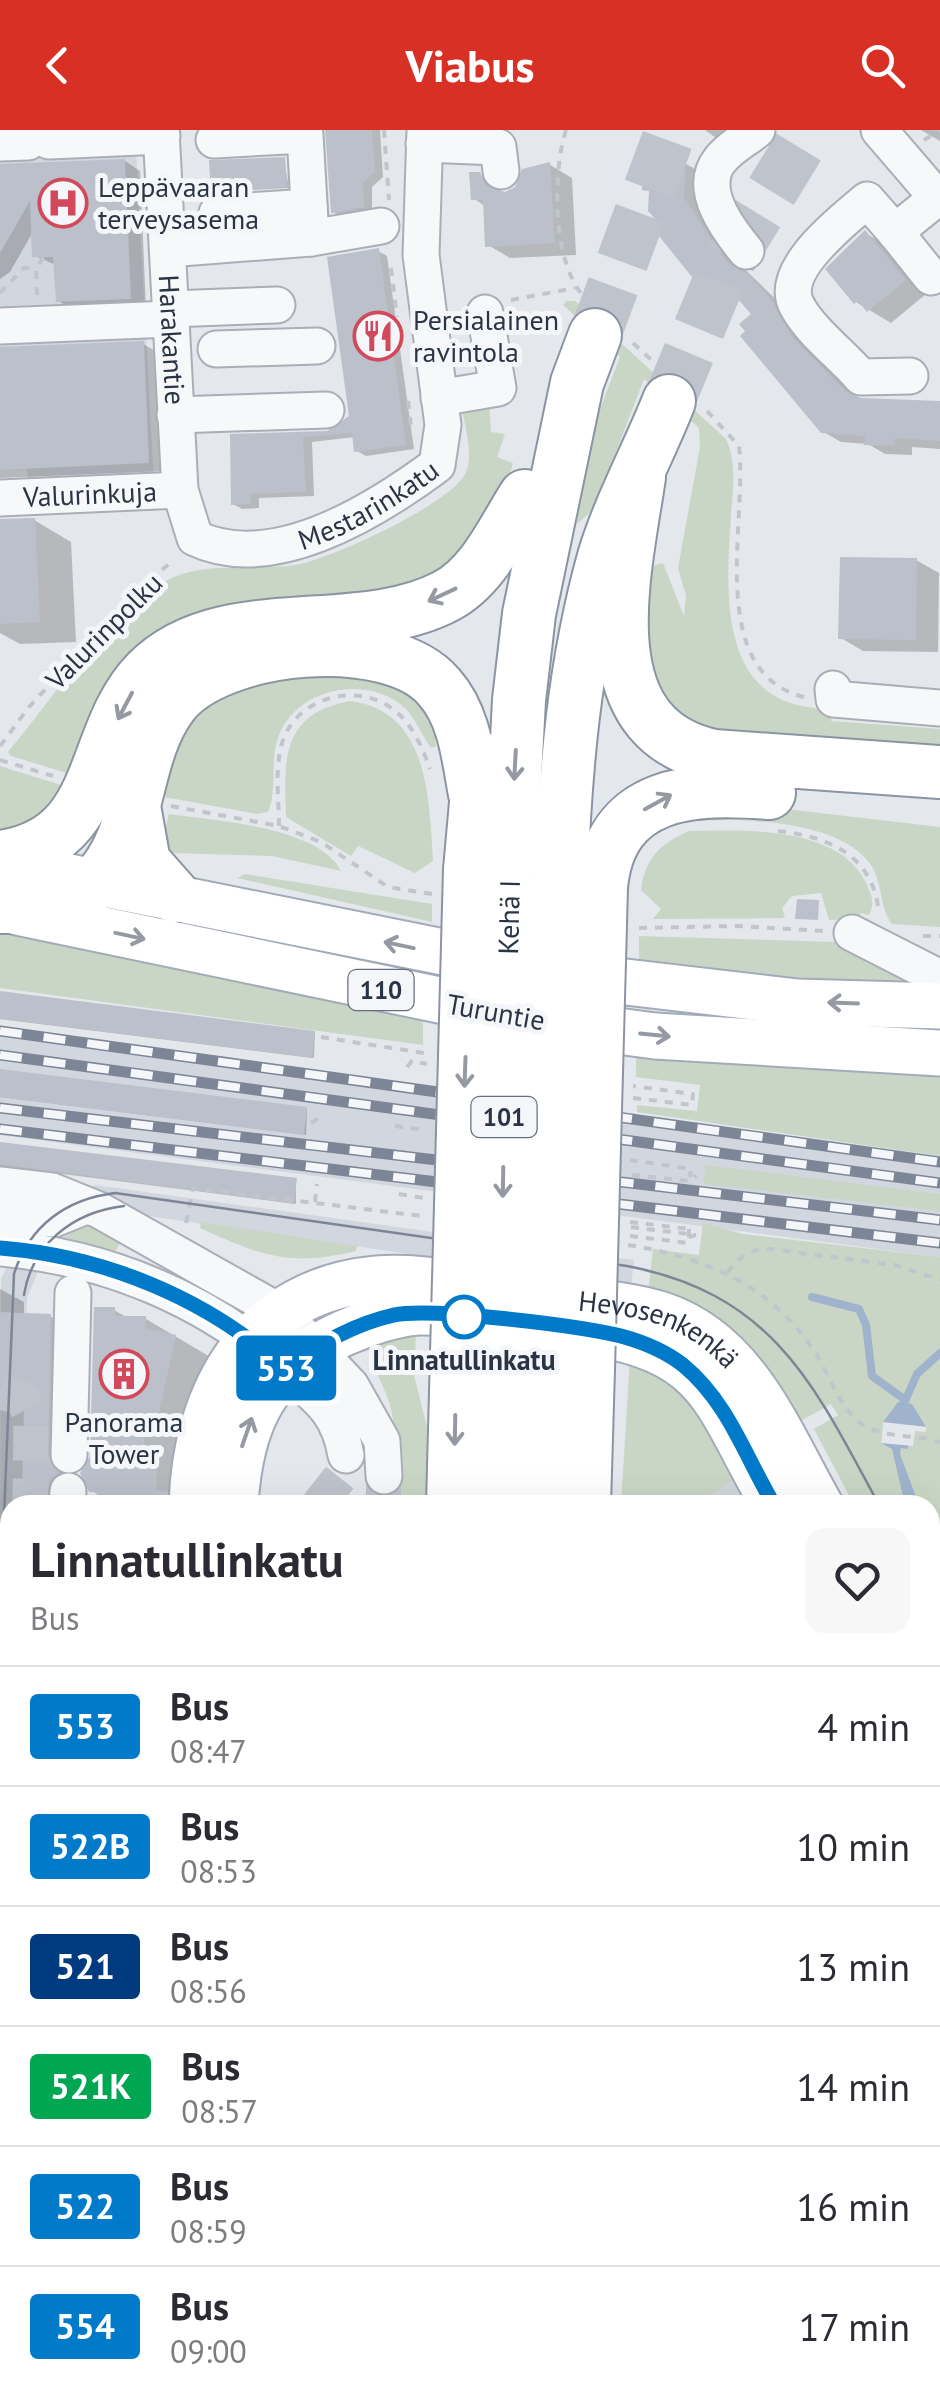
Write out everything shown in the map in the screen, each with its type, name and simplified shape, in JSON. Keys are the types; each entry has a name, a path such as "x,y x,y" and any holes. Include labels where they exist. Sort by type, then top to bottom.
{"highway":[{"path":"454,784 498,621 534,515 546,428 577,383 585,312"},
{"path":"669,401 639,477 615,575 630,686 642,712 665,738 686,750 714,756 940,772"},
{"path":"0,860 32,849 67,825 80,810 92,792 119,712 134,689 170,654 195,641 227,633 375,615 446,597 534,515"},
{"name":"Kehä I","path":"534,515 519,700 490,872 523,1362 541,1495"},
{"name":"Kehä I","path":"496,1495 523,1362 588,882 572,708 615,575"},
{"path":"174,896 144,862 146,760 173,703 214,673 247,661 298,653 362,650 393,656 418,668 452,705 462,730 454,784 490,872"},
{"path":"588,882 624,826 673,794 710,788 940,807"},
{"path":"0,908 67,901 97,881 146,808"},
{"path":"459,1495 523,1362"},
{"path":"523,1362 580,1495"}],"main road":[{"name":"Turuntie","path":"0,860 412,948 561,974 797,1002 940,1006"},
{"name":"Turuntie","path":"0,908 537,1020 655,1036 940,1053"},
{"name":"Hevosenkenkä","path":"266,1325 353,1282 391,1278 660,1314 701,1332 737,1364 814,1495"},
{"name":"Hevosenkenkä","path":"300,1357 394,1315 422,1312 620,1336 656,1348 680,1363 719,1401 769,1495"},
{"path":"193,1495 196,1449 218,1381 266,1325"},
{"path":"236,1495 245,1434 300,1357"}],"street":[{"path":"746,251 714,202 713,179 718,161 757,130"},
{"path":"879,130 939,200 895,232"},
{"path":"26,142 161,133"},
{"name":"Harakantie","path":"161,133 180,490"},
{"path":"214,140 305,135 310,223"},
{"path":"425,137 498,147 501,170"},
{"name":"Mestarinkatu","path":"180,490 195,538 206,544 217,549 290,544 367,514 437,464 443,444 421,255 425,137"},
{"path":"910,376 861,377 795,304 793,286 800,267 823,238 867,200 931,278"},
{"path":"216,212 310,223"},
{"path":"168,249 310,223 385,216"},
{"path":"0,326 170,314 277,294 278,348"},
{"path":"438,398 498,388 499,306"},
{"path":"216,350 317,346"},
{"path":"175,415 326,410"},
{"name":"Valurinkuja","path":"0,498 180,490"},
{"path":"534,515 615,575"},
{"path":"833,689 834,699 940,708"},
{"path":"865,925 940,978"},
{"path":"0,1185 52,1192 167,1249 266,1325 300,1357 351,1386 382,1442 384,1476"},
{"path":"0,1216 54,1219 86,1206"},
{"path":"0,1248 58,1255 266,1325"},
{"path":"151,1284 160,1255 167,1249"},
{"path":"68,1455 72,1293"},
{"path":"300,1357 332,1412 346,1455 350,1447 351,1386"}],"path":[{"path":"384,130 385,216"},
{"path":"558,130 565,132"},
{"path":"38,324 36,268 44,257"},
{"path":"0,293 24,268 36,268"},
{"path":"499,306 549,293 585,312"},
{"name":"Valurinpolku","path":"0,746 29,707 136,592 176,558 188,563"},
{"path":"279,826 280,750 294,722 315,702 362,696 396,711 454,784"},
{"path":"0,760 66,780"},
{"path":"146,808 279,826 321,842 388,887"},
{"path":"768,830 831,842 843,849 874,883 865,925"},
{"path":"321,1037 436,1056"},
{"path":"407,1067 412,1060 436,1065"},
{"path":"625,1085 695,1101 692,1104 628,1098"},
{"path":"311,1123 320,1117"},
{"path":"395,1126 434,1132"},
{"path":"620,1158 691,1170 693,1176 690,1181 627,1174"},
{"path":"315,1202 317,1184"},
{"path":"399,1194 432,1199"},
{"path":"616,1220 690,1229 688,1243 625,1236"},
{"path":"623,1226 696,1235 689,1237"},
{"path":"940,1280 895,1264 762,1248 744,1255 727,1272 773,1304 791,1322 854,1417 882,1432 940,1442"}],"shaded area":[{"path":"0,130 135,130 154,485 28,487 27,469 0,470"},
{"path":"0,1027 940,1156 940,1257 0,1135"},
{"path":"95,1185 634,1260 631,1286 134,1214 74,1230 42,1262 27,1298 22,1495 0,1495 1,1279 18,1242 71,1192"},
{"path":"735,1478 753,1495 712,1495"}],"green space":[{"path":"575,301 726,439 733,476 731,616 745,665 760,684 786,702 833,710 831,721 940,729 940,759 720,743 650,704 644,579 655,565 663,563 684,616 686,596 678,568 700,447 699,428 644,379 594,509 577,524 587,443 620,357 563,305"},
{"path":"489,399 491,432 505,434 497,457 513,463 499,512 445,578 133,652 94,710 70,774 8,752 103,634 124,612 168,580 197,570 280,567 313,561 389,528 439,499 457,485 468,464 461,404"},
{"path":"355,669 397,688 420,705 434,729 436,746 431,748 409,712 390,697 354,689 335,691 302,706 279,735 268,812 257,814 159,796 169,743 230,686"},
{"path":"350,701 376,708 396,721 420,761 433,861 415,873 358,846 351,856 286,817 285,776 291,742 311,716"},
{"path":"0,766 64,786 34,819 4,834 0,829"},
{"path":"699,805 751,805 940,827 940,927 892,924 871,865 836,838 759,821 686,822"},
{"path":"169,814 238,823 289,835 329,856 341,871 272,856 171,853 157,827 166,826"},
{"path":"689,831 789,835 836,851 854,865 867,885 872,907 869,915 861,913 860,917 869,919 829,920 821,893 792,896 782,908 785,918 653,919 661,909 641,890 646,869 662,847"},
{"path":"245,874 432,904 432,922 237,878"},
{"path":"0,928 423,1015 423,1045 0,988"},
{"path":"639,936 835,942 862,950 933,987 749,978 639,962"},
{"path":"636,1053 940,1070 940,1156 637,1112 637,1105 697,1111 700,1085 636,1077"},
{"path":"705,1165 940,1194 940,1211 704,1184"},
{"path":"201,1222 357,1246 356,1251 332,1256 276,1256 200,1228"},
{"path":"94,1223 123,1239 112,1256 59,1245 74,1230"},
{"path":"703,1223 743,1234 940,1257 940,1495 849,1495 814,1429 838,1415 831,1404 797,1423 648,1294 653,1249 699,1255"},
{"path":"416,1333 414,1375 428,1431 426,1495 391,1495 393,1420 373,1360 371,1341"},
{"path":"630,1357 683,1384 735,1478 712,1495 622,1495"}],"water":[{"path":"898,1402 912,1404 926,1427 910,1425 908,1449 901,1448 900,1454 915,1495 903,1495 892,1449 881,1443 883,1422"}],"pier":[{"path":"883,1422 926,1427 926,1432 915,1431 913,1446 881,1443"}],"building":[{"path":"325,130 372,130 375,172 363,182 364,207 331,213"},
{"path":"285,157 287,187 211,193 209,160"},
{"path":"651,158 686,161 684,197 714,244 729,264 746,272 770,298 793,338 845,391 861,398 940,401 940,441 895,438 894,446 864,445 865,436 821,433 740,336 745,331 739,324 751,314 724,283 708,297 655,231 661,226 648,211 649,191 642,190 644,163 650,163"},
{"name":"Leppävaaran terveysasema","path":"125,159 131,299 56,302 53,257 32,257 30,201 0,253 0,164"},
{"path":"550,162 555,243 485,247 483,200 471,200 469,172 480,172 485,185 505,192 515,187 522,169"},
{"path":"865,230 906,280 867,312 858,301 854,304 825,269"},
{"path":"379,248 406,445 354,452 352,433 303,437 306,492 250,494 251,504 231,505 230,434 327,431 349,416 327,257"},
{"path":"144,341 149,463 0,470 0,347"},
{"path":"35,518 40,622 0,624 0,519"},
{"path":"840,557 917,558 916,640 838,639"},
{"path":"797,899 819,900 818,920 795,919"},
{"path":"0,991 315,1031 312,1058 0,1019"},
{"path":"0,1069 307,1107 304,1135 0,1097"},
{"path":"0,1142 297,1178 294,1204 0,1164"},
{"name":"Panorama Tower","path":"94,1307 115,1307 115,1316 146,1316 146,1328 176,1335 158,1417 144,1415 144,1456 157,1456 156,1495 89,1492 80,1473 90,1456"},
{"path":"0,1312 51,1314 48,1454 58,1473 50,1480 48,1495 22,1495 24,1406 0,1406"}],"waterway":[{"path":"812,1297 859,1309 866,1325 872,1376 904,1399"},
{"path":"902,1408 917,1374 940,1353"}],"tunnel":[{"path":"595,335 671,130"},
{"path":"669,401 723,271 809,130"},
{"path":"0,1392 21,1397 31,1415 30,1495"},
{"path":"326,1495 341,1476 346,1455"},
{"path":"383,1495 384,1476"},
{"path":"169,1491 169,1495"}],"tram line":[{"path":"5,1495 14,1274 29,1242 52,1218 81,1201 115,1193 627,1266 677,1279 719,1298 754,1322 783,1351 833,1421 874,1495"},
{"path":"24,1295 36,1260 58,1234 88,1215 124,1206"}],"railway":[{"path":"0,1031 940,1162"},
{"path":"0,1055 940,1183"},
{"path":"0,1108 940,1220"},
{"path":"0,1129 940,1243"}],"bus line":[{"name":"553","path":"0,1248 58,1255 151,1284 250,1337 285,1369 315,1346 363,1325 394,1315 422,1312 620,1336 656,1348 700,1380 719,1401 768,1495"}],"place":[{"name":"Leppävaaran terveysasema","path":"63,203"},
{"name":"Persialainen ravintola","path":"378,336"},
{"name":"Linnatullinkatu","path":"464,1317"},
{"name":"Panorama Tower","path":"124,1374"}]}
